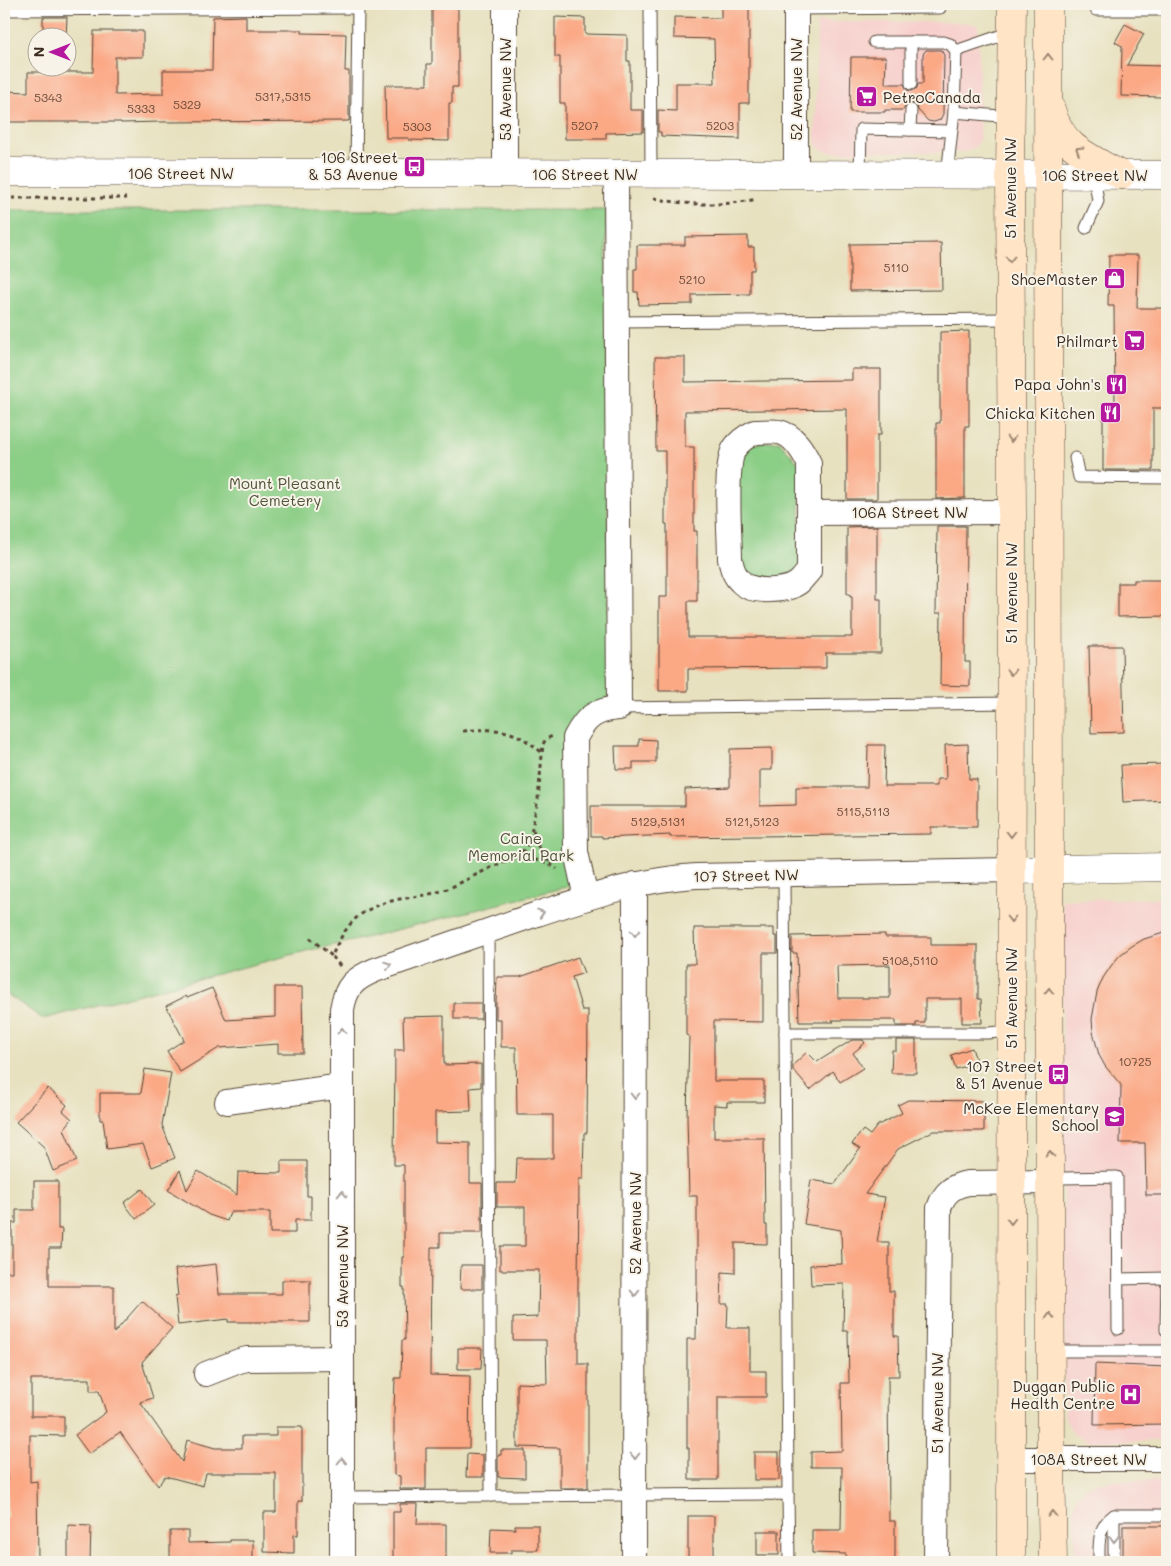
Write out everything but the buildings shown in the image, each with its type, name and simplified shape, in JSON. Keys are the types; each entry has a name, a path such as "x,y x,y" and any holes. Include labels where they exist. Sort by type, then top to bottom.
{"main road":[{"name":"51 Avenue NW","path":"1011,1562 1012,512 1010,176 1012,4"},
{"path":"1048,4 1050,1351 1053,1562"},
{"path":"1048,98 1055,122 1069,144 1121,175"}],"street":[{"name":"53 Avenue NW","path":"505,4 505,174"},
{"name":"52 Avenue NW","path":"796,6 796,175"},
{"name":"106 Street NW","path":"4,172 1167,175"},
{"path":"586,898 576,852 574,746 580,729 591,716 600,711 619,708 616,174"},
{"path":"755,432 781,432 794,440 803,450 809,463 809,513 809,571 799,582 786,590 758,589 743,584 733,572 730,558 729,465 734,448 745,437 755,432"},
{"name":"106A Street NW","path":"809,513 1012,512"},
{"name":"107 Street NW","path":"346,990 357,979 375,970 488,931 586,898 635,884 680,877 1167,867"},
{"name":"52 Avenue NW","path":"634,1562 635,884"},
{"name":"53 Avenue NW","path":"342,1562 342,1009 346,990"},
{"path":"227,1102 342,1086"},
{"name":"51 Avenue NW","path":"936,1562 939,1208 947,1192 960,1184 1050,1182"},
{"path":"206,1374 247,1359 342,1358"},
{"name":"108A Street NW","path":"1011,1459 1167,1459"}],"lane":[{"path":"650,4 651,174"},
{"path":"796,6 940,8 940,4"},
{"path":"1096,4 1096,10 1167,10"},
{"path":"4,10 358,6 356,172"},
{"path":"956,50 1012,31"},
{"path":"874,42 943,42 950,44 956,50"},
{"path":"911,42 911,84"},
{"path":"947,175 954,112 949,96 950,68 956,50"},
{"path":"911,67 924,67"},
{"path":"910,130 911,110"},
{"path":"954,112 1011,117"},
{"path":"860,175 861,129 951,131"},
{"path":"1086,228 1098,201 1094,175"},
{"path":"617,322 1010,319"},
{"path":"1075,458 1079,477 1167,478"},
{"path":"619,708 1011,703"},
{"path":"784,874 789,1562"},
{"path":"488,931 491,1496"},
{"path":"785,1033 988,1033 1011,1031"},
{"path":"1050,1182 1062,1178 1117,1177 1118,1329"},
{"path":"1118,1279 1167,1278 1166,1330"},
{"path":"1050,1351 1167,1351"},
{"path":"342,1498 788,1494"},
{"path":"1099,1562 1099,1536 1104,1525 1114,1515 1167,1515"},
{"path":"1114,1515 1114,1562"}],"path":[{"path":"463,731 491,729 507,731 542,753"},
{"path":"332,956 352,921 372,907 390,900 417,897 445,889 516,859 528,844 532,828 538,799 542,753 546,739 560,733 580,729"},
{"path":"532,828 544,857 557,870"},
{"path":"516,859 552,864"},
{"path":"310,938 332,956 343,970 346,990"}],"shaded area":[{"path":"817,22 962,22 978,25 980,138 976,146 962,152 829,152 822,150 816,144 815,138"},
{"name":"McKee Elementary School","path":"1167,898 1167,1441 1089,1441 1073,1434 1065,1418 1062,900"},
{"path":"1167,1480 1167,1562 1075,1562 1074,1506 1078,1495 1085,1488 1097,1483 1111,1481"}],"green space":[{"name":"Mount Pleasant Cemetery","path":"4,210 606,210 609,697 580,718 574,885 353,941 310,950 43,1019 4,992"},
{"path":"779,441 800,465 800,567 783,581 759,580 741,568 738,466 750,444"}],"place":[{"name":"PetroCanada","path":"867,97"},
{"name":"106 Street & 53 Avenue","path":"414,166"},
{"name":"ShoeMaster","path":"1114,279"},
{"name":"Philmart","path":"1134,341"},
{"name":"Papa John's","path":"1117,384"},
{"name":"Chicka Kitchen","path":"1111,413"},
{"name":"107 Street & 51 Avenue","path":"1059,1075"},
{"name":"McKee Elementary School","path":"1115,1117"},
{"name":"Duggan Public Health Centre","path":"1131,1395"}],"park label":[{"name":"Caine Memorial Park","path":"521,846"}]}
